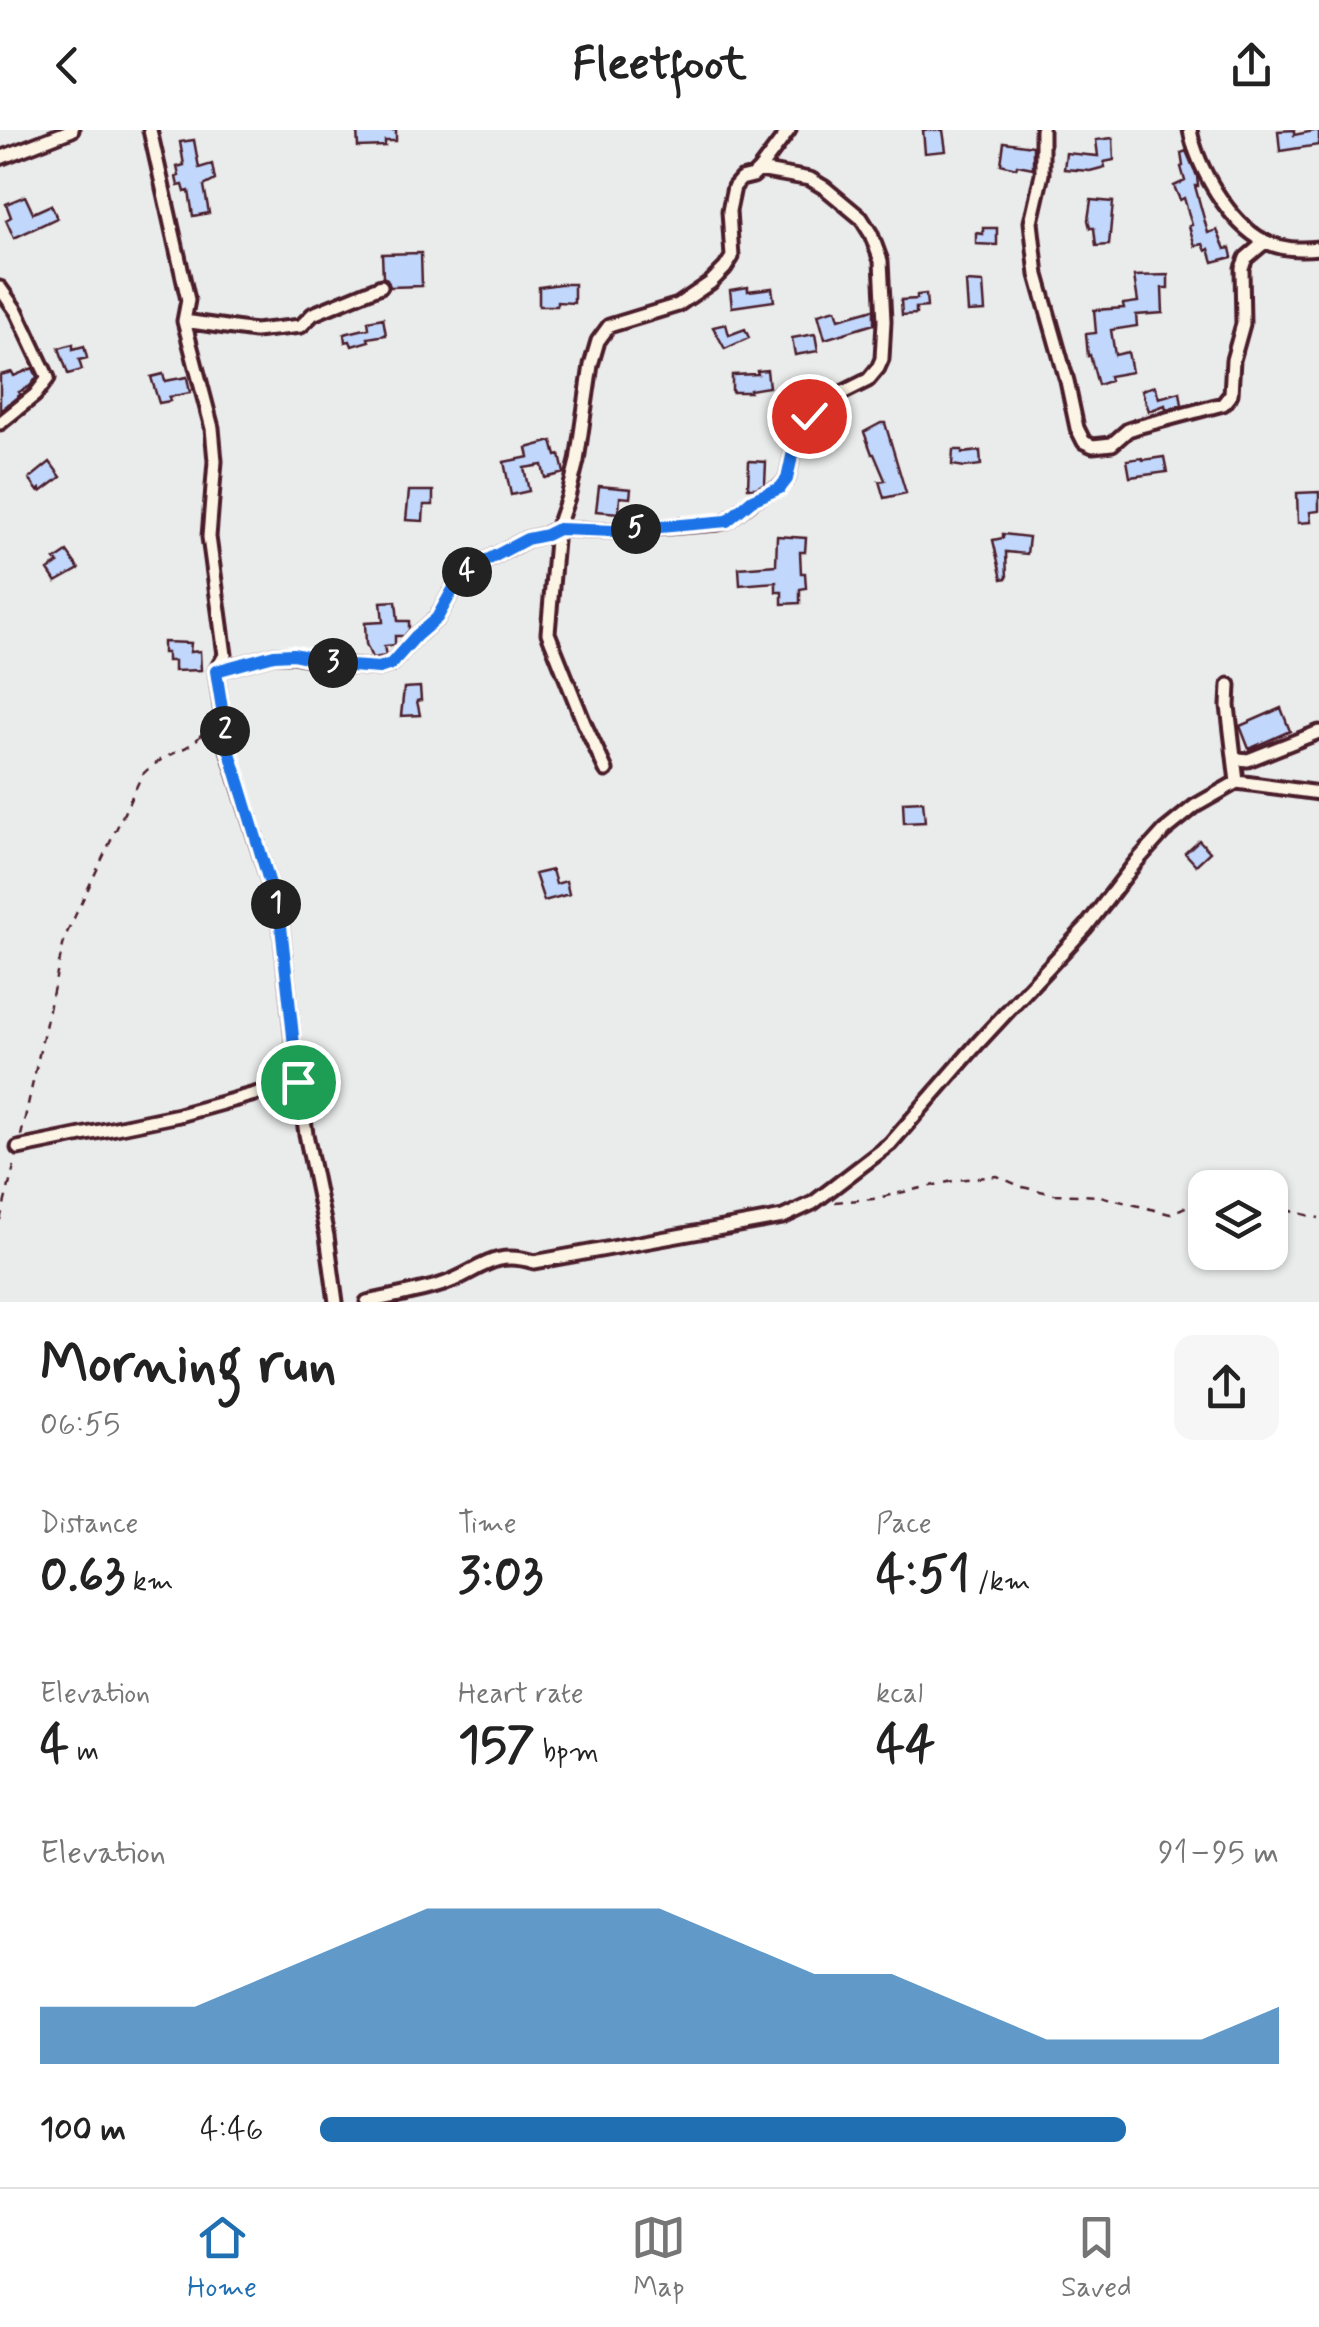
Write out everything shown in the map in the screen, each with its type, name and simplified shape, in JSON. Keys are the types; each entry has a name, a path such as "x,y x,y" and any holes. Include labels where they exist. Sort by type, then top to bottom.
{"street":[{"path":"0,158 72,130"},
{"path":"150,130 188,300 184,321 212,428 216,461 209,537 225,654 216,671 228,746 280,917 298,1082 336,1302"},
{"path":"606,770 548,633 558,529 577,461 598,341 609,326 678,306 718,276 732,257 729,211 734,187 741,179 754,176 789,130"},
{"path":"1042,130 1042,174 1031,222 1037,275 1084,442 1093,446 1112,444 1136,427 1223,404 1231,394 1233,360 1242,324 1242,268 1246,258 1265,242"},
{"path":"1190,130 1194,151 1215,192 1241,222 1265,242 1294,250 1319,248"},
{"path":"216,671 274,655 293,654 379,668 391,664 437,618 460,577 527,539 558,529 615,531 727,521 752,500 780,488 813,411 868,380 878,368 884,321 880,261 861,218 810,179 759,170"},
{"path":"184,321 256,331 300,326 313,314 381,286"},
{"path":"0,288 17,312 48,378 35,395 0,422"},
{"path":"1229,685 1237,782"},
{"path":"1234,756 1248,760 1319,732"},
{"path":"367,1302 441,1285 500,1257 534,1262 783,1217 813,1203 890,1144 1086,928 1164,830 1195,806 1237,782 1319,793"},
{"path":"18,1148 179,1115 298,1082"}],"path":[{"path":"0,1220 65,937 142,775 200,737 210,711"},
{"path":"813,1203 872,1199 957,1180 997,1176 1022,1187 1054,1194 1100,1196 1170,1214 1188,1206"},
{"path":"1288,1210 1319,1218"}],"building":[{"path":"357,130 396,130 396,141 385,141 385,146 358,147"},
{"path":"923,130 943,130 946,151 925,153"},
{"path":"1294,130 1294,135 1319,130 1319,145 1280,151 1278,131"},
{"path":"1113,138 1114,160 1104,162 1105,167 1090,171 1064,169 1066,153 1098,156 1096,140"},
{"path":"194,140 199,168 212,164 215,180 204,186 209,213 193,216 189,191 178,186 176,177 177,167 184,165 180,142"},
{"path":"1004,142 1033,146 1033,168 1001,164"},
{"path":"1186,151 1197,176 1195,186 1208,233 1217,230 1232,257 1213,262 1209,249 1206,251 1203,244 1195,246 1184,198 1180,200 1174,186 1185,181 1181,153"},
{"path":"25,196 33,213 51,205 57,218 14,238 6,220 11,217 6,204"},
{"path":"1091,200 1113,202 1109,245 1096,246 1094,228 1090,228 1088,220"},
{"path":"983,228 997,228 997,245 976,244 976,233 983,234"},
{"path":"421,253 422,286 390,287 383,277 382,254"},
{"path":"1168,275 1168,288 1162,288 1163,313 1136,315 1137,326 1111,330 1115,355 1128,352 1132,372 1109,376 1110,381 1098,385 1088,356 1086,334 1096,333 1094,310 1124,308 1123,304 1138,302 1134,276"},
{"path":"966,282 983,283 985,311 968,312"},
{"path":"574,284 574,303 539,306 539,287"},
{"path":"748,287 748,291 772,288 774,301 732,307 730,290"},
{"path":"926,294 927,307 916,308 916,314 902,315 901,300"},
{"path":"836,309 839,319 874,309 874,324 825,339 818,314"},
{"path":"383,318 386,335 352,346 350,341 345,342 344,334 369,328 368,321"},
{"path":"726,324 729,335 745,329 749,338 725,349 713,327"},
{"path":"815,334 818,351 795,355 792,338"},
{"path":"73,344 73,349 84,346 87,358 79,360 82,370 68,374 59,348"},
{"path":"33,368 37,377 0,411 0,375 12,372 14,376"},
{"path":"767,370 769,387 732,392 732,375"},
{"path":"163,374 165,381 187,377 190,393 159,403 151,377"},
{"path":"1155,386 1159,398 1180,392 1182,405 1166,410 1165,405 1149,411 1142,390"},
{"path":"885,423 906,493 884,498 879,481 885,480 864,432"},
{"path":"552,441 564,473 545,478 542,465 524,468 529,491 511,495 504,462 529,457 527,448"},
{"path":"953,450 980,451 981,465 952,465"},
{"path":"1164,457 1167,472 1130,477 1127,460"},
{"path":"749,461 766,462 765,484 748,488"},
{"path":"50,462 61,477 38,491 29,479"},
{"path":"599,486 631,489 630,498 620,497 619,513 596,511"},
{"path":"409,491 433,491 433,505 424,505 423,521 406,520"},
{"path":"1319,492 1319,511 1310,512 1311,522 1298,523 1297,493"},
{"path":"1003,534 1029,537 1027,554 1006,552 1007,578 1002,579 993,540 1003,538"},
{"path":"777,536 806,538 805,552 800,552 806,588 800,589 800,603 782,604 782,592 776,592 776,582 740,585 739,568 776,565"},
{"path":"67,552 79,569 56,582 48,570"},
{"path":"396,601 398,621 409,621 409,630 404,636 395,636 395,645 384,646 386,656 372,658 366,644 365,623 383,622 381,602"},
{"path":"163,642 191,643 190,652 200,651 201,670 174,671 174,661 167,661 167,653 163,653"},
{"path":"420,687 420,715 401,716 404,688"},
{"path":"1281,708 1290,731 1249,749 1240,726"},
{"path":"923,801 925,822 904,823 903,802"},
{"path":"1199,840 1210,852 1196,865 1185,853"},
{"path":"552,870 556,884 566,881 569,894 544,901 535,874"}],"route":[{"path":"298,1082 280,917 228,746 216,671 274,655 293,654 379,668 391,664 437,618 460,577 527,539 558,529 615,531 727,521 752,500 780,488 787,479 809,416"}]}
